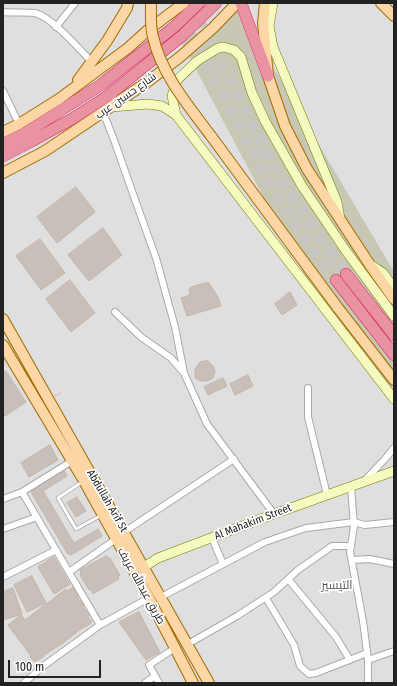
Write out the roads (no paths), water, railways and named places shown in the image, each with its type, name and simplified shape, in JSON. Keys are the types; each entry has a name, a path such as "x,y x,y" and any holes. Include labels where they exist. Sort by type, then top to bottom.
{"highway":[{"path":"6,142 27,132 102,84 174,27 199,3"},
{"path":"6,142 72,119 109,95 183,35 216,3"},
{"path":"241,3 268,76"},
{"path":"3,156 6,142"},
{"path":"346,274 394,335"},
{"path":"336,280 394,355"}],"main road":[{"path":"151,3 150,19 153,37 162,64 171,81 210,136 394,380"},
{"path":"6,142 19,124 58,99 128,48 148,30 184,3"},
{"name":"شارع حسين عرب","path":"3,173 45,151 146,83 180,57 213,28 237,3"},
{"path":"265,3 263,24 268,76 285,126 307,169 394,299"},
{"path":"381,3 394,16"},
{"path":"71,89 107,41 128,5"},
{"name":"Abdullah Arif St","path":"3,319 209,683"},
{"name":"طريق عبدالله عريف","path":"3,345 84,482 149,598 194,683"},
{"path":"149,598 160,595"}],"street":[{"path":"56,26 75,3"},
{"path":"273,3 269,26 273,47 337,202 340,220"},
{"path":"3,12 35,13 50,21 92,62"},
{"path":"176,115 172,96 177,80 197,61 218,48 224,47 234,50 241,57 252,93 265,122 302,186 346,251 394,316"},
{"path":"3,91 19,124"},
{"path":"274,514 207,424 184,373 175,327 156,258 114,140 107,110 148,104 162,106 176,115 394,399"},
{"path":"370,265 383,273 394,288"},
{"path":"115,312 141,337 171,358 184,373"},
{"path":"308,388 308,416 327,495"},
{"path":"364,482 394,448"},
{"path":"124,532 234,460"},
{"path":"3,499 22,492 72,461"},
{"name":"Al Mahakim Street","path":"144,566 158,558 394,471"},
{"path":"351,486 354,526 350,552 368,660 368,683"},
{"path":"22,492 100,625"},
{"path":"3,529 37,517"},
{"path":"160,595 265,542 306,528 354,522 365,525 394,522"},
{"path":"212,538 223,564"},
{"path":"69,572 116,539"},
{"path":"188,644 238,616 266,598 298,570 332,546 351,546"},
{"path":"3,577 56,550"},
{"path":"352,560 370,560 394,564"},
{"path":"288,579 336,637 350,660"},
{"path":"24,683 42,666 100,625 149,598"},
{"path":"266,598 294,645 300,666 310,674 367,653"},
{"path":"159,683 149,665 175,648"},
{"path":"368,660 394,651"},
{"path":"145,683 155,676"}],"lane":[{"path":"84,482 58,498 76,529 102,515"}],"tunnel":[{"path":"175,3 273,189 302,234 336,280"},
{"path":"190,3 275,168 308,220 346,274"}],"district":[{"name":"التيسير","path":"337,586"}]}
